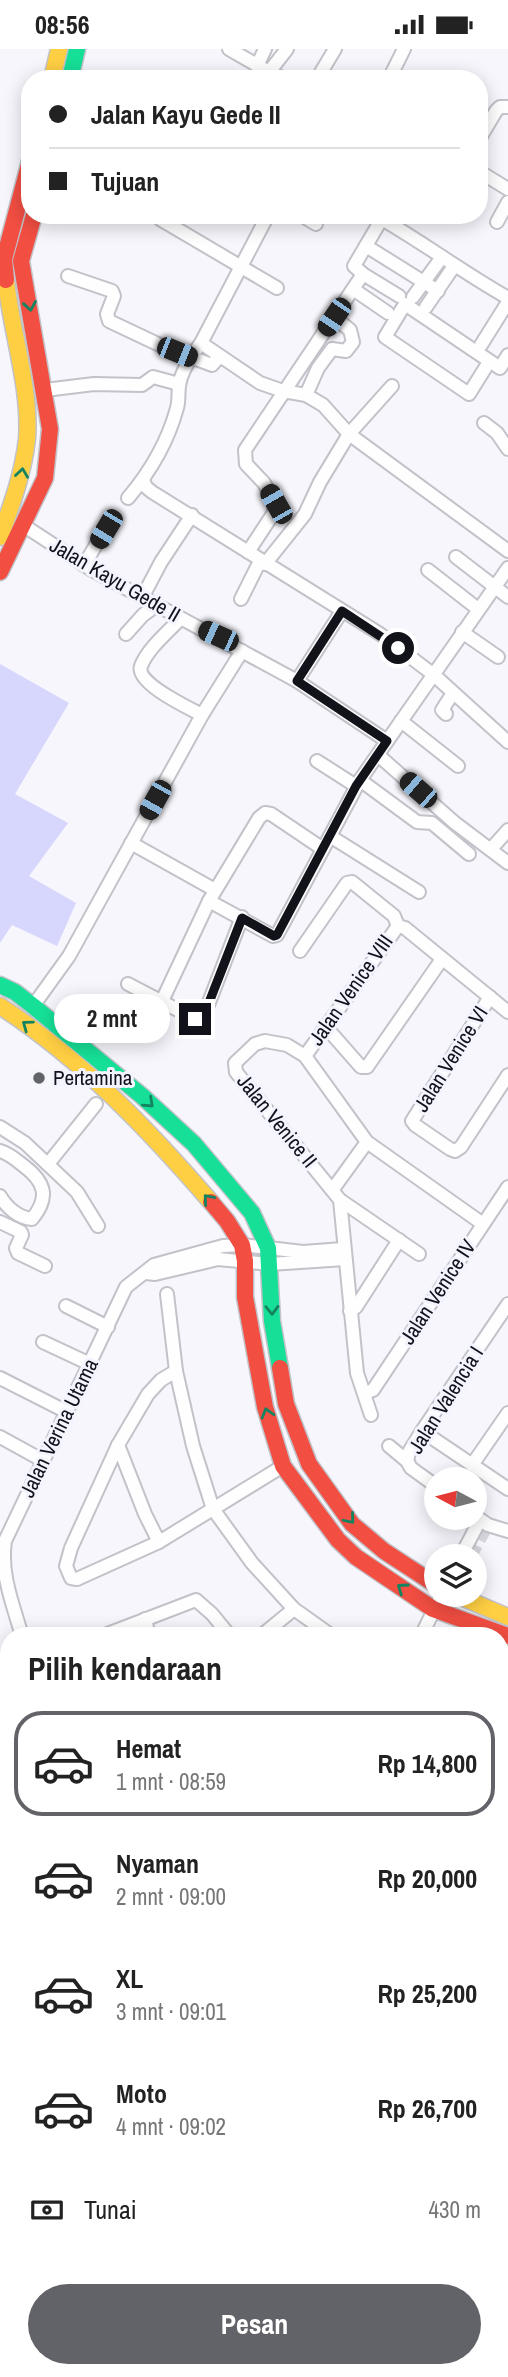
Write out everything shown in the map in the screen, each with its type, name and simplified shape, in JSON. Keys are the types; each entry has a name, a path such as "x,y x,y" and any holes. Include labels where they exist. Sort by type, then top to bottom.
{"main road":[{"path":"54,70 60,49"},
{"path":"71,70 77,49"},
{"path":"1,534 20,484 27,437 25,397 5,314 4,259 21,195"},
{"path":"0,572 45,478 50,429 21,261 31,224"},
{"path":"4,259 21,261"},
{"path":"0,985 15,992 142,1095 194,1144 252,1213 268,1248 272,1321 286,1404 309,1464 352,1524 384,1551 424,1577"},
{"path":"0,1006 29,1025 77,1064 153,1135 227,1221 243,1253 245,1297 265,1407 283,1466 338,1540 356,1557 424,1594"},
{"path":"449,1607 490,1627"},
{"path":"485,1607 508,1617"}],"street":[{"path":"229,49 265,70"},
{"path":"257,66 265,49"},
{"path":"270,70 286,49"},
{"path":"322,70 335,49"},
{"path":"394,70 404,49"},
{"path":"488,128 504,107"},
{"path":"488,177 508,189"},
{"path":"497,222 508,202"},
{"path":"168,224 277,288"},
{"path":"128,498 143,480 169,433 178,405 179,384 263,224"},
{"path":"379,224 354,264 363,274 406,296 424,282 442,257"},
{"path":"394,224 454,267 508,300 481,345"},
{"path":"366,246 438,291"},
{"path":"426,307 454,267"},
{"path":"248,552 273,514 276,504 264,483 246,464 245,450 363,274"},
{"path":"68,276 112,291 114,296 107,314 109,321 212,365 219,357"},
{"path":"353,289 388,313"},
{"path":"489,362 468,394 385,337 405,304 500,368 507,357"},
{"path":"306,394 318,368 332,349 346,351 353,342 350,330 334,317"},
{"path":"201,343 260,383 283,391 306,394 323,405 349,434 508,551"},
{"path":"45,390 101,384 142,385 153,377 179,384"},
{"path":"241,599 263,562 305,514 320,482 349,434 391,386"},
{"path":"484,423 497,432 508,449"},
{"path":"143,480 152,492 380,635 434,675 508,742"},
{"path":"142,596 192,515"},
{"name":"Jalan Kayu Gede II","path":"23,525 80,562 180,619 218,636 297,681 387,741"},
{"path":"80,562 106,529"},
{"path":"456,557 508,597"},
{"path":"131,843 212,895 242,918 276,936 358,783 508,568"},
{"path":"428,571 478,609"},
{"path":"126,634 143,615 157,605"},
{"path":"297,681 342,611"},
{"path":"180,619 141,666 141,675 159,690 202,715"},
{"path":"462,632 498,657"},
{"path":"33,1006 69,956 202,715 242,651"},
{"path":"446,714 442,710 453,693"},
{"path":"401,721 458,766"},
{"path":"378,755 455,823 508,863"},
{"path":"317,761 358,783 416,822 432,823 468,854"},
{"path":"162,1000 212,895 259,818 265,813 271,814 324,849"},
{"path":"491,849 508,829"},
{"path":"330,836 419,892"},
{"path":"300,951 347,884 352,882 394,916 398,926 405,928 508,1012"},
{"path":"128,984 195,1019 203,1018 242,918"},
{"name":"Jalan Venice VIII","path":"305,1056 398,926"},
{"path":"325,1026 361,1067 367,1067 442,959"},
{"name":"Jalan Venice VI","path":"490,997 412,1121 456,1151 508,1075"},
{"name":"Jalan Venice II","path":"305,1056 287,1045 265,1041 255,1044 239,1057 235,1067 281,1129 336,1194"},
{"path":"305,1056 367,1142 483,1224"},
{"path":"48,1164 96,1104"},
{"path":"0,1127 24,1143 78,1192 98,1226"},
{"path":"367,1142 336,1194 357,1373 370,1415"},
{"path":"0,1151 9,1154 36,1176 44,1188 33,1219 8,1208 0,1196"},
{"name":"Jalan Venice IV","path":"365,1393 373,1390 508,1187"},
{"path":"336,1194 419,1254"},
{"path":"0,1222 23,1235 16,1248 18,1253 45,1266"},
{"path":"350,1311 356,1307 400,1240"},
{"path":"243,1253 268,1248 344,1254"},
{"path":"243,1253 270,1264 344,1254"},
{"name":"Jalan Verina Utama","path":"19,1627 3,1572 5,1541 126,1287 154,1265 218,1259 243,1253"},
{"path":"167,1294 176,1371 193,1445 213,1509 251,1563 294,1609 319,1627"},
{"name":"Jalan Valencia I","path":"407,1461 409,1452 422,1430 508,1304"},
{"path":"66,1306 107,1327"},
{"path":"43,1342 90,1364"},
{"path":"176,1371 161,1380 148,1394 118,1445 71,1548 66,1572 71,1578 77,1579 159,1542 283,1466"},
{"path":"0,1378 67,1412"},
{"path":"472,1465 508,1413"},
{"path":"422,1430 508,1489"},
{"path":"0,1437 42,1460"},
{"path":"118,1445 159,1542"},
{"path":"389,1446 424,1477"},
{"path":"487,1522 508,1531"},
{"path":"125,1627 196,1600 223,1627"},
{"path":"425,1627 434,1607"},
{"path":"272,1627 294,1609"},
{"path":"145,1619 147,1627"}],"shaded area":[{"path":"0,664 69,703 15,794 68,823 29,876 76,903 57,946 12,925 0,943"}],"tunnel":[{"path":"478,1544 488,1525"}],"traffic: fast":[{"path":"72,70 77,49"},
{"path":"0,985 15,992 33,1006 142,1096 194,1144 252,1213 268,1248 272,1321 280,1368"}],"traffic: slow":[{"path":"54,70 59,49"},
{"path":"0,537 20,477 27,439 26,400 6,280"},
{"path":"0,1006 86,1072 138,1122 211,1202"},
{"path":"485,1607 508,1617"}],"traffic: jam":[{"path":"6,280 4,259 21,195"},
{"path":"0,572 45,478 50,429 21,261 31,224"},
{"path":"211,1202 242,1245 245,1297 265,1407 283,1466 338,1540 356,1557 433,1609 483,1627"},
{"path":"280,1368 286,1404 309,1464 352,1524 384,1551 424,1577"}],"place":[{"name":"Pertamina","path":"39,1078"}],"route":[{"path":"195,1019 203,1018 242,918 274,936 277,935 356,786 387,741 297,681 342,611 398,648"}]}
